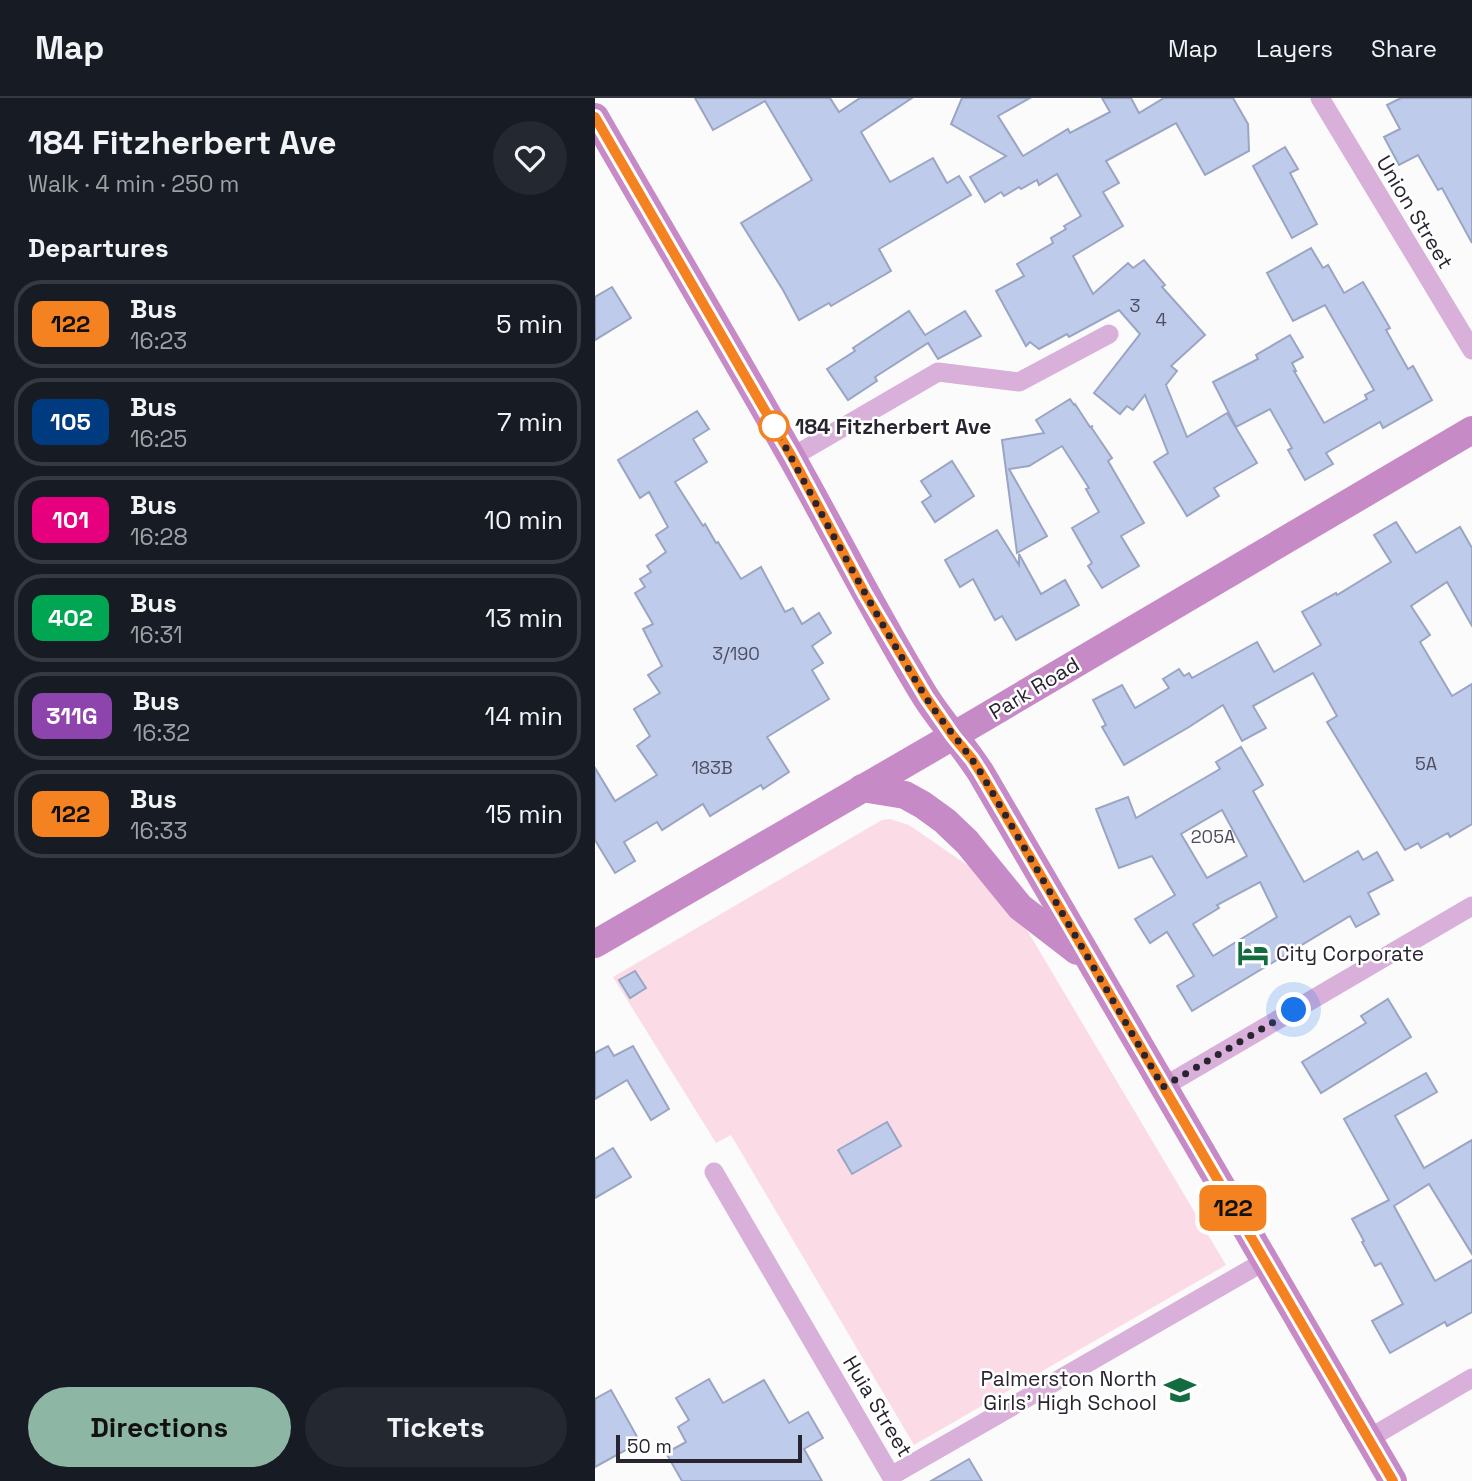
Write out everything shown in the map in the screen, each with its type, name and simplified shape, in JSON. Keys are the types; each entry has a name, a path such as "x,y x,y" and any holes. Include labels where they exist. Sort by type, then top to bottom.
{"main road":[{"path":"595,117 792,457 865,594 926,697 981,773 1393,1481"},
{"name":"Park Road","path":"595,944 1472,430"},
{"path":"862,788 905,795 945,821 967,842 1020,906 1089,960"}],"street":[{"name":"Union Street","path":"1320,98 1472,350"},
{"path":"792,457 938,372 1019,382 1109,334"},
{"path":"1163,1087 1472,906"},
{"name":"Huia Street","path":"714,1172 891,1476 1265,1261"},
{"path":"1368,1439 1472,1378"}],"shaded area":[{"path":"890,819 909,825 970,867 1027,930 1226,1265 914,1445 731,1135 716,1143 613,977 882,820"}],"building":[{"path":"695,98 830,98 839,112 860,98 912,98 861,132 890,182 933,158 947,183 959,176 971,195 879,249 891,271 831,306 829,303 799,320 741,223 812,180 765,101 713,130"},
{"path":"962,98 1030,98 998,116 1023,156 1068,129 1070,133 1110,112 1102,98 1131,98 1139,113 1164,98 1233,98 1248,124 1249,151 1205,175 1176,123 1106,161 1119,183 1103,192 1123,226 1073,256 1093,294 1128,263 1133,268 1144,260 1165,285 1162,287 1205,335 1171,366 1177,371 1166,385 1187,437 1227,413 1257,463 1214,488 1219,496 1187,516 1154,462 1168,453 1145,395 1133,410 1127,406 1120,414 1094,393 1140,334 1119,310 1069,337 1067,334 1039,349 1030,342 1026,346 996,291 1024,276 1017,264 1053,243 1051,238 1081,216 1057,174 1039,185 1037,180 1004,196 1001,192 985,202 970,177 1006,156 951,124"},
{"path":"1401,98 1472,98 1472,243 1442,188 1438,190 1418,155 1399,165 1384,137 1400,129 1387,105"},
{"path":"1285,147 1298,169 1290,173 1317,224 1292,238 1253,166"},
{"path":"1311,248 1323,268 1328,265 1344,293 1363,282 1390,328 1386,330 1408,369 1413,366 1432,400 1383,428 1380,422 1326,453 1333,464 1305,480 1288,450 1292,448 1270,409 1236,427 1213,382 1258,359 1256,355 1290,335 1303,357 1292,363 1294,371 1324,423 1367,399 1365,395 1374,390 1325,305 1293,321 1267,273"},
{"path":"612,287 631,318 595,340 595,297"},
{"path":"909,311 925,335 965,311 981,336 938,359 928,343 875,377 877,381 848,400 827,369 855,351 853,348"},
{"path":"1070,399 1090,427 1093,426 1091,427 1112,458 1108,461 1144,523 1121,536 1139,566 1102,588 1088,566 1092,563 1072,528 1099,512 1086,489 1089,488 1062,446 1029,466 1009,469 1047,536 1017,553 1002,440 1044,433 1036,420"},
{"path":"697,411 709,429 693,439 707,462 675,482 741,579 761,567 785,612 793,608 802,624 819,613 831,633 812,646 823,663 812,670 829,699 767,737 789,772 763,789 761,785 710,816 703,804 662,830 657,822 624,842 635,861 615,873 595,840 595,768 615,801 657,775 637,746 650,736 634,709 660,693 648,675 662,666 643,629 653,624 635,593 645,587 640,579 651,572 647,566 666,552 656,535 668,527 649,492 640,498 618,460"},
{"path":"952,461 974,496 935,522 922,502 931,496 921,481"},
{"path":"1396,522 1416,553 1460,527 1472,548 1472,626 1447,582 1411,606 1430,635 1420,642 1452,696 1472,684 1472,824 1450,837 1448,833 1421,848 1418,843 1405,850 1327,722 1337,716 1313,673 1253,706 1266,728 1242,741 1223,705 1124,765 1102,727 1106,725 1093,700 1122,685 1135,708 1169,688 1163,679 1179,669 1184,676 1189,673 1192,678 1257,642 1274,672 1321,645 1302,612 1336,593 1337,595 1391,562 1374,535"},
{"path":"997,530 1019,565 1019,554 1041,594 1065,580 1079,605 1016,640 1002,616 995,620 973,579 960,587 945,560"},
{"path":"1241,747 1263,785 1253,791 1304,882 1358,851 1363,860 1377,852 1393,880 1368,893 1379,914 1356,927 1350,916 1192,1011 1177,986 1194,976 1167,932 1150,943 1135,919 1175,895 1152,856 1119,868 1096,809 1128,797 1136,818 1220,769 1216,762","holes":["1222,810 1247,856 1207,878 1181,834","1260,882 1277,917 1213,956 1193,924 1219,908 1217,905"]},
{"path":"635,971 646,988 630,998 619,980"},
{"path":"1388,999 1411,1037 1321,1093 1302,1062 1366,1023 1361,1016"},
{"path":"608,1046 614,1056 633,1046 669,1109 651,1120 627,1080 595,1099 595,1053"},
{"path":"1426,1073 1437,1092 1395,1116 1424,1168 1472,1140 1472,1254 1429,1184 1394,1206 1435,1281 1472,1260 1472,1312 1447,1326 1445,1322 1390,1353 1372,1321 1403,1304 1381,1263 1375,1266 1352,1219 1389,1200 1344,1119"},
{"path":"887,1122 901,1146 852,1174 838,1150"},
{"path":"613,1148 631,1177 595,1198 595,1159"},
{"path":"709,1379 723,1403 764,1380 789,1423 808,1412 823,1438 804,1449 822,1481 682,1481 666,1453 686,1442 678,1427 689,1420 676,1398"},
{"path":"611,1390 640,1442 595,1467 595,1399"},
{"path":"969,1459 982,1481 931,1481"}],"bus line":[{"name":"122","path":"595,117 792,457 865,594 926,697 981,773 1393,1481"}],"place":[{"name":"184 Fitzherbert Ave","path":"774,426"},
{"name":"City Corporate","path":"1253,953"},
{"name":"Palmerston North Girls' High School","path":"1180,1390"}],"route":[{"path":"774,426 865,594 926,697 981,773 1163,1087 1294,1010"}]}
